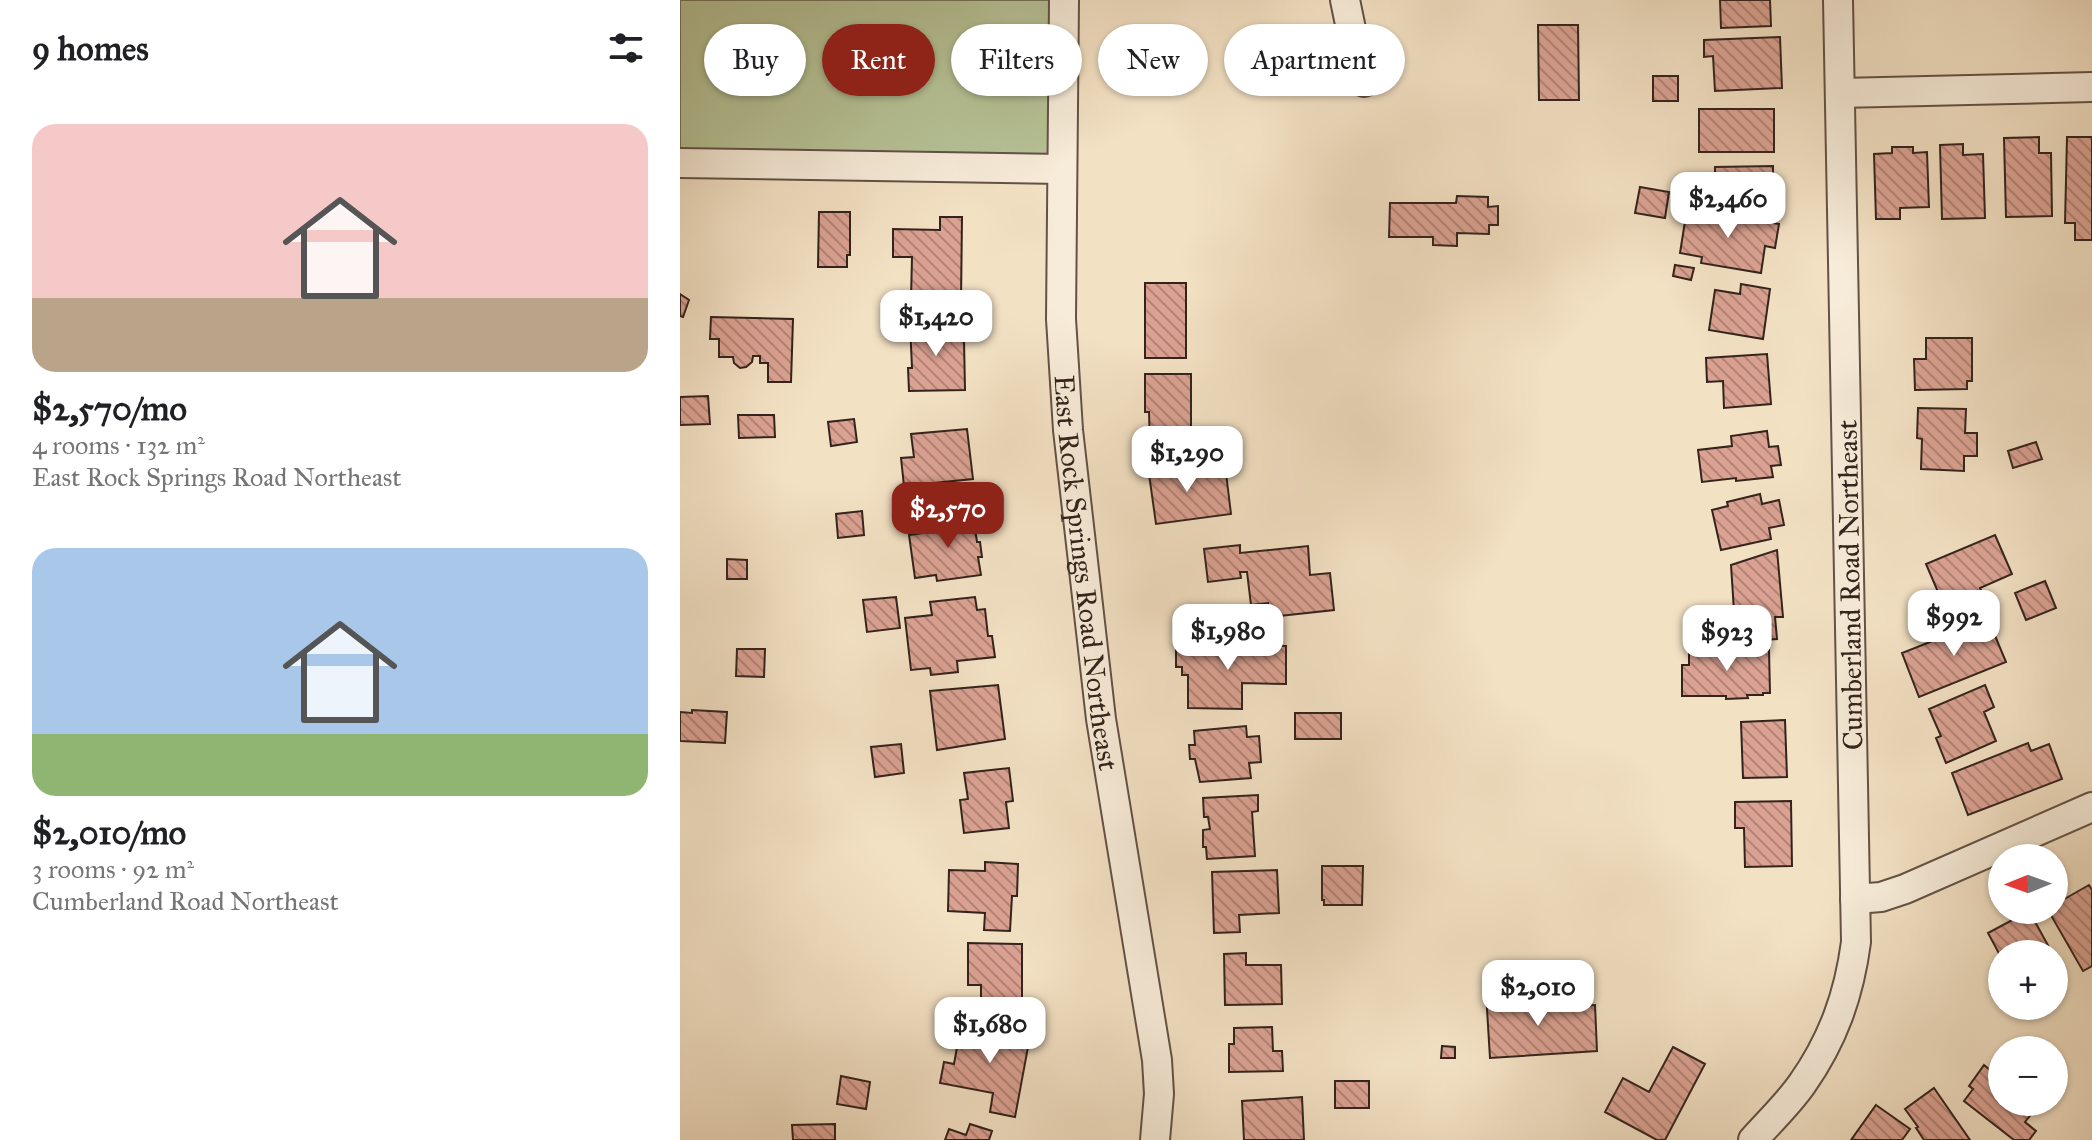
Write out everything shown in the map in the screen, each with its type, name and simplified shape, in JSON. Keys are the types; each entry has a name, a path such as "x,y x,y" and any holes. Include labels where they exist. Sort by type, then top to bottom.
{"street":[{"name":"East Rock Springs Road Northeast","path":"1064,0 1061,319 1068,430 1101,719 1157,1060 1159,1094 1155,1140"},
{"path":"1345,0 1350,24"},
{"name":"Cumberland Road Northeast","path":"1753,1140 1801,1085 1834,1030 1851,976 1856,942 1838,0"},
{"path":"1840,93 2092,87"},
{"path":"680,163 1062,169"},
{"path":"1855,899 1881,897 1905,889 2092,807"}],"green space":[{"path":"680,0 1064,0 1064,24 951,24 951,96 1066,96 1067,165 680,150"}],"building":[{"path":"1720,0 1770,0 1771,26 1721,28"},
{"path":"1538,25 1578,25 1579,100 1539,100"},
{"path":"1780,37 1782,88 1715,91 1713,56 1704,57 1704,40"},
{"path":"1653,76 1678,76 1678,101 1653,101"},
{"path":"1699,109 1774,109 1774,152 1699,152"},
{"path":"2039,137 2039,153 2051,153 2052,216 2006,217 2004,138"},
{"path":"2067,137 2092,137 2092,240 2075,240 2075,223 2065,223"},
{"path":"1963,144 1963,155 1983,154 1985,218 1942,219 1940,145"},
{"path":"1892,147 1913,147 1913,153 1927,152 1929,207 1900,208 1900,219 1876,219 1874,154 1892,153"},
{"path":"1773,166 1773,197 1725,198 1725,188 1715,188 1715,167"},
{"path":"1640,187 1669,192 1665,218 1635,213"},
{"path":"1457,196 1488,197 1488,207 1498,206 1498,225 1489,225 1489,234 1457,233 1457,246 1433,245 1433,237 1389,237 1390,203 1456,203"},
{"path":"1702,211 1779,224 1775,248 1765,246 1761,273 1701,263 1702,257 1680,253 1686,215 1701,214"},
{"path":"819,212 850,212 847,267 818,267"},
{"path":"940,217 962,217 961,301 911,300 912,257 893,257 893,229 940,230"},
{"path":"1675,265 1694,268 1691,280 1673,276"},
{"path":"1145,283 1186,283 1186,358 1145,358"},
{"path":"1741,284 1770,289 1763,339 1709,330 1715,290 1740,294"},
{"path":"680,294 689,300 683,317 680,316"},
{"path":"711,317 793,319 791,382 768,382 768,363 760,363 760,356 753,356 752,362 740,368 733,357 719,357 719,339 710,339"},
{"path":"957,323 957,340 964,340 965,390 909,391 908,368 912,368 910,324"},
{"path":"1926,338 1972,338 1972,381 1967,381 1967,389 1915,390 1914,359 1926,359"},
{"path":"1767,354 1771,404 1724,408 1723,381 1707,382 1706,358"},
{"path":"1145,374 1191,374 1191,444 1150,445 1149,412 1145,412"},
{"path":"708,396 710,424 680,425 680,397"},
{"path":"1918,408 1966,409 1965,433 1977,433 1977,456 1964,456 1964,471 1921,469 1922,439 1917,438"},
{"path":"738,415 774,415 775,437 739,438"},
{"path":"854,419 857,442 831,446 828,422"},
{"path":"967,429 973,479 904,486 901,458 914,457 911,434"},
{"path":"1767,431 1769,447 1778,446 1781,465 1771,466 1773,477 1702,482 1698,450 1732,446 1731,436"},
{"path":"2036,442 2042,459 2013,468 2008,451"},
{"path":"1181,459 1188,478 1226,473 1231,514 1156,524 1149,474 1153,473 1152,462"},
{"path":"1760,494 1762,504 1779,500 1784,525 1769,528 1771,539 1721,550 1712,510 1728,506 1727,502"},
{"path":"972,509 977,542 980,542 982,557 978,557 981,575 937,581 936,575 915,578 909,535 952,529 950,512"},
{"path":"862,511 864,535 838,538 836,514"},
{"path":"1995,535 2012,574 1980,588 1984,597 1947,613 1926,564"},
{"path":"1240,545 1240,553 1308,546 1310,575 1330,573 1334,610 1270,617 1268,603 1251,605 1247,572 1240,572 1241,578 1208,582 1204,549"},
{"path":"1777,550 1783,617 1775,617 1777,639 1736,642 1731,565"},
{"path":"727,559 747,560 747,579 727,579"},
{"path":"2045,581 2056,608 2026,620 2015,593"},
{"path":"896,597 900,628 867,632 863,600"},
{"path":"975,597 977,610 985,609 988,636 992,636 995,657 957,661 958,672 931,675 930,668 911,670 905,618 932,615 930,602"},
{"path":"1988,619 2006,662 1919,697 1902,653"},
{"path":"1176,644 1286,646 1286,684 1242,683 1242,709 1188,708 1188,675 1182,675 1182,667 1176,667"},
{"path":"1762,647 1762,651 1769,650 1770,693 1726,699 1726,696 1682,696 1682,665 1689,665 1689,648"},
{"path":"737,649 765,649 764,677 736,676"},
{"path":"998,685 1005,739 937,750 930,691"},
{"path":"1985,685 1994,707 1984,712 1996,741 1946,763 1936,738 1941,736 1929,709"},
{"path":"692,710 727,712 725,743 680,741 680,712 692,713"},
{"path":"1295,713 1341,713 1341,739 1295,739"},
{"path":"1785,720 1787,777 1743,778 1741,722"},
{"path":"1246,726 1247,737 1259,736 1261,762 1249,763 1251,778 1200,782 1195,759 1190,759 1189,745 1195,745 1194,731"},
{"path":"2028,743 2031,751 2049,744 2062,779 1968,815 1952,773"},
{"path":"901,744 904,773 875,777 871,747"},
{"path":"1009,768 1013,801 1006,802 1009,828 964,833 960,800 968,799 964,773"},
{"path":"1258,795 1258,811 1252,812 1255,856 1207,859 1203,830 1210,829 1208,817 1204,817 1203,798"},
{"path":"1791,801 1792,866 1745,867 1744,828 1735,828 1735,802"},
{"path":"985,862 1018,864 1017,896 1012,896 1010,931 984,930 985,913 948,911 949,870 985,871"},
{"path":"1322,866 1363,866 1362,905 1324,905"},
{"path":"1277,870 1279,913 1239,915 1240,932 1214,933 1212,872"},
{"path":"2089,885 2092,890 2092,966 2083,971 2068,940 2056,924 2068,924 2068,897"},
{"path":"2005,924 2036,924 2045,940 1992,940 1988,933"},
{"path":"968,943 1022,944 1022,1006 981,1006 981,985 968,985"},
{"path":"1246,953 1246,965 1281,965 1282,1004 1225,1005 1224,954"},
{"path":"1522,990 1523,1010 1595,1005 1597,1051 1490,1058 1486,993"},
{"path":"961,1025 1006,1033 1007,1027 1031,1031 1015,1117 990,1112 993,1093 940,1083 944,1062 954,1064"},
{"path":"1272,1027 1273,1051 1282,1051 1283,1071 1229,1072 1229,1044 1234,1044 1234,1028"},
{"path":"1442,1046 1455,1047 1455,1058 1441,1058"},
{"path":"1673,1047 1705,1064 1665,1140 1657,1140 1605,1112 1623,1078 1649,1092"},
{"path":"1984,1065 1988,1068 1988,1116 2030,1116 2025,1122 2036,1131 2029,1140 2014,1140 1964,1101 1973,1089 1969,1086"},
{"path":"841,1076 870,1082 866,1109 837,1104"},
{"path":"1335,1081 1369,1081 1369,1108 1335,1108"},
{"path":"1934,1088 1970,1140 1924,1140 1905,1109"},
{"path":"1302,1097 1304,1140 1244,1140 1242,1101"},
{"path":"1876,1105 1910,1129 1902,1140 1851,1140"},
{"path":"835,1124 835,1140 793,1140 792,1125"},
{"path":"970,1124 992,1131 989,1140 945,1140 949,1129 966,1135"}]}
